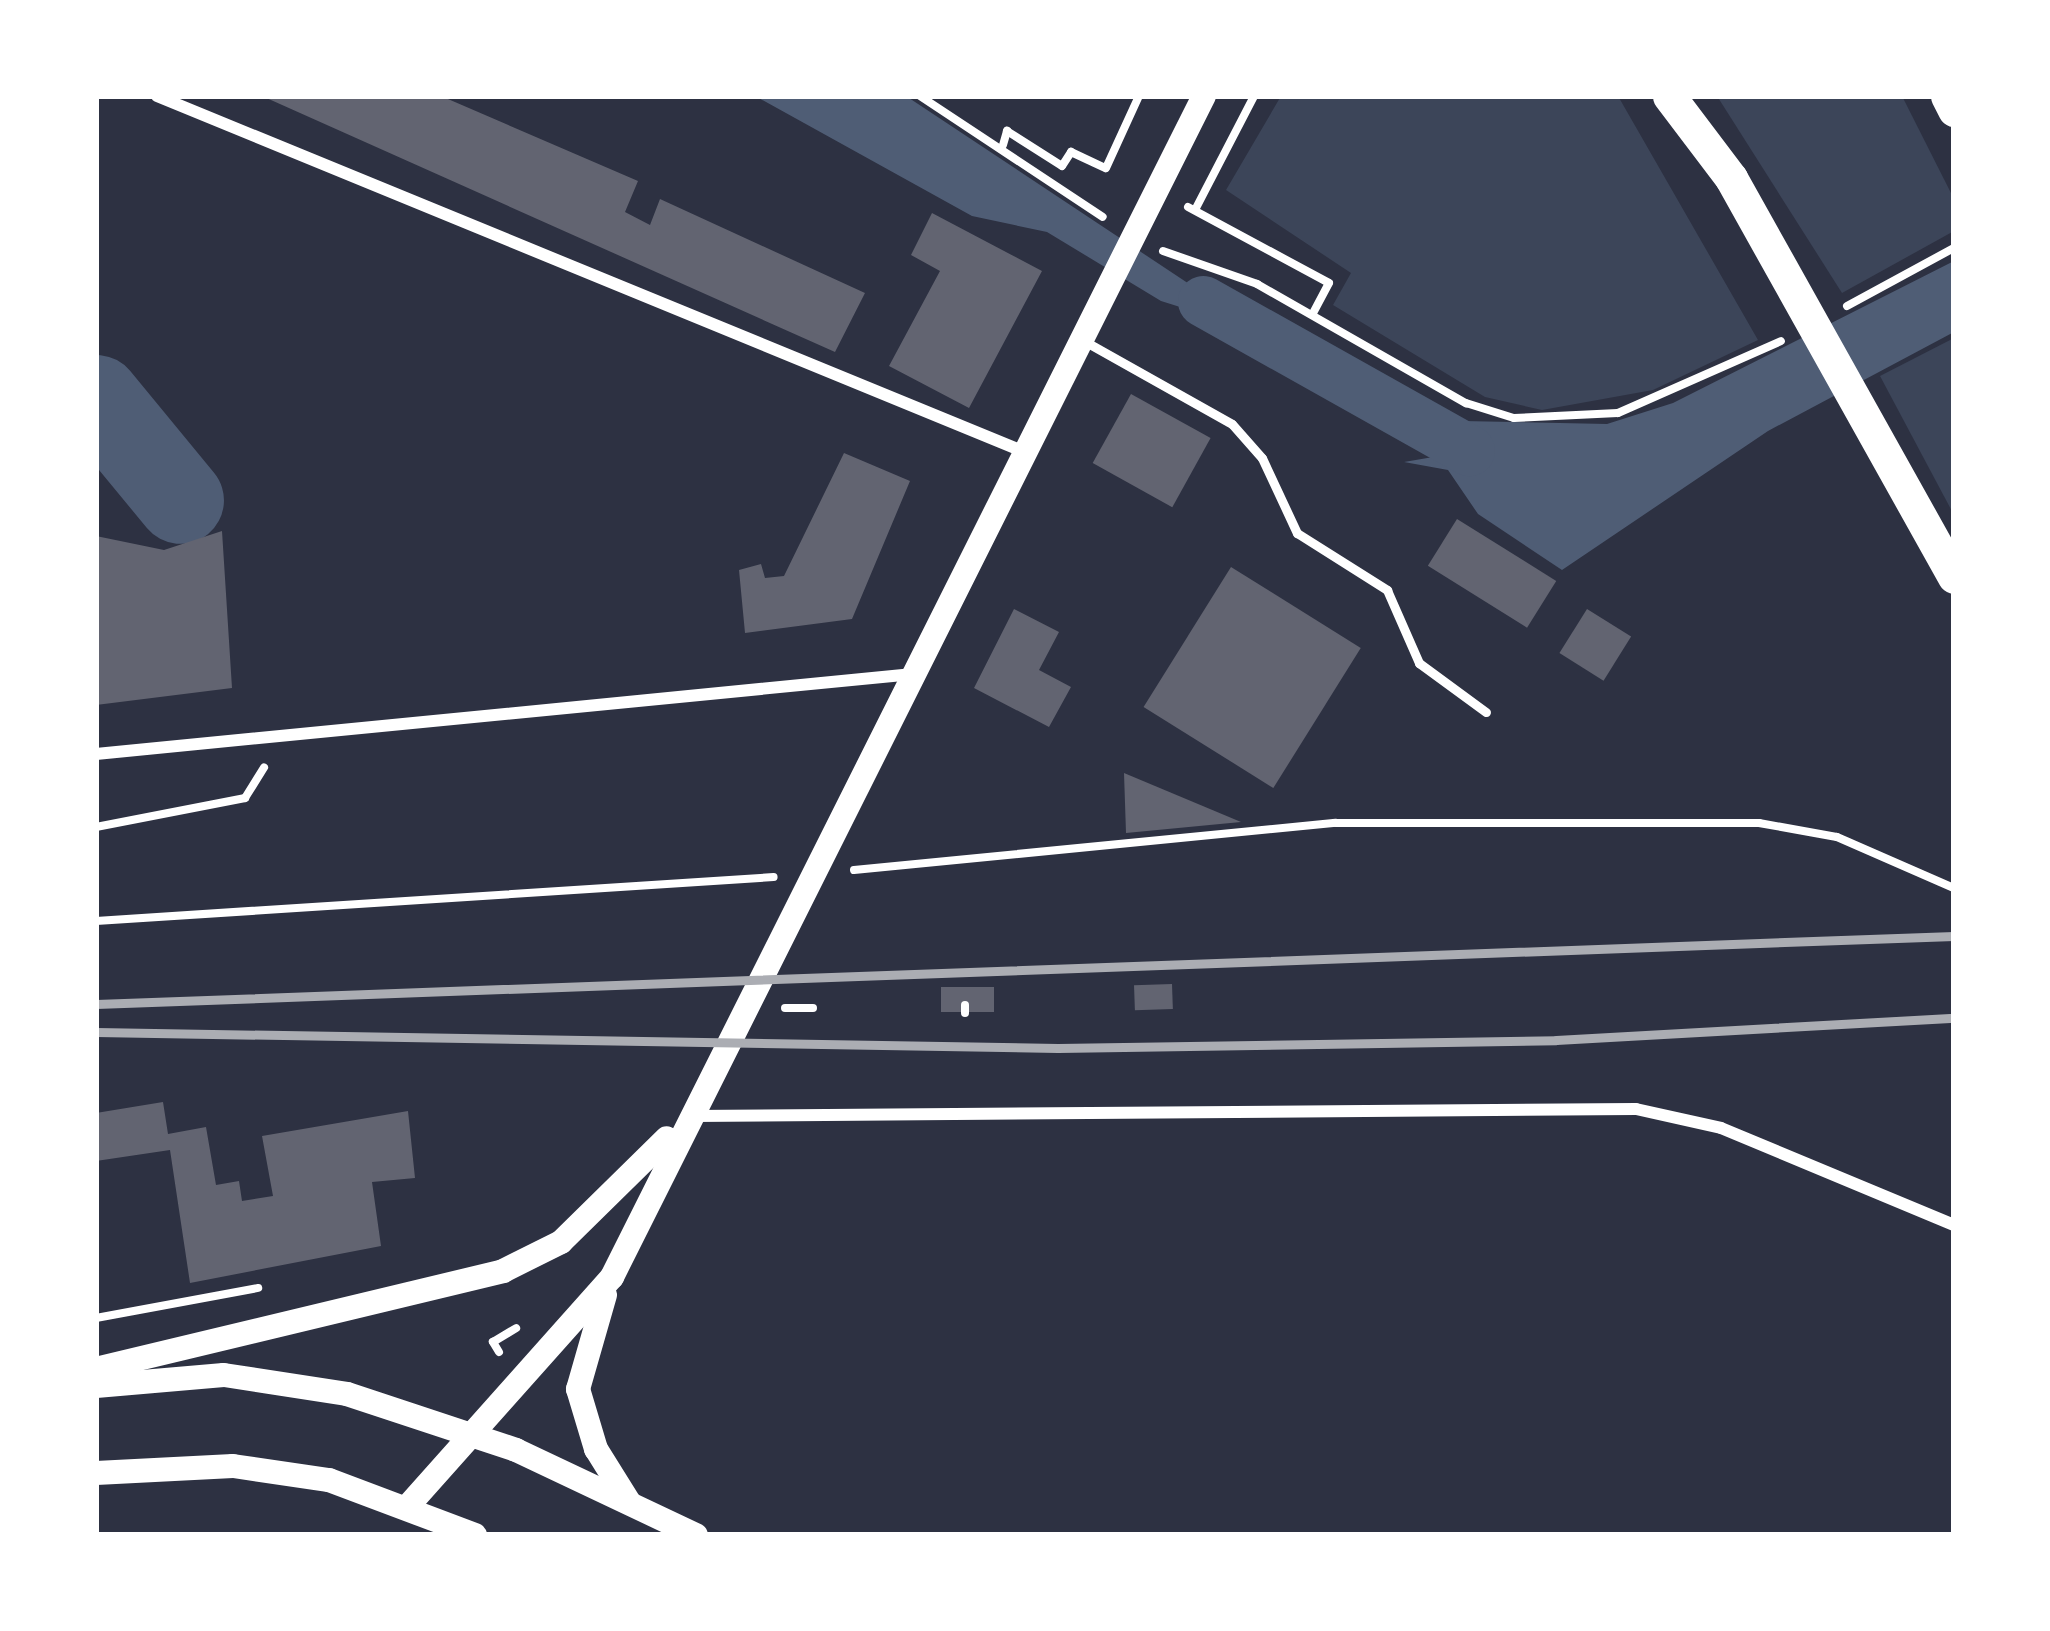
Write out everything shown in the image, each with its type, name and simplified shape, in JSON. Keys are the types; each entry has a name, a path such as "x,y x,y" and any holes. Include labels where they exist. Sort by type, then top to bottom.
{"highway":[{"path":"1670,96 1731,178 1798,320 1849,392 1954,577"},
{"path":"1946,96 1954,110"}],"main road":[{"path":"631,1504 596,1449 578,1389 612,1277 686,1116 1205,102"},
{"path":"96,1369 502,1271 561,1242 686,1116"},
{"path":"408,1506 468,1433 519,1384 612,1277"},
{"path":"96,1386 224,1375 347,1394 468,1433 696,1535"},
{"path":"96,1473 233,1466 408,1506 475,1535"}],"street":[{"path":"157,96 1027,453"},
{"path":"96,754 288,731 916,674"},
{"path":"686,1116 1636,1109 1720,1128 1954,1225"}],"lane":[{"path":"1083,340 1232,424 1262,458 1297,532 1387,590 1419,663 1486,712"}],"path":[{"path":"920,96 1003,145 1116,224"},
{"path":"1003,145 1007,131 1062,166 1070,152 1106,168 1139,96"},
{"path":"1254,96 1195,210 1329,283 1312,315"},
{"path":"1156,247 1312,315 1466,404 1561,423 1679,394 1798,320"},
{"path":"1836,311 1954,248"},
{"path":"96,826 245,798 288,731"},
{"path":"914,865 1336,823 1759,823 1837,837 1954,888"},
{"path":"96,922 731,881"},
{"path":"502,1271 527,1321 493,1342 519,1384"}],"shaded area":[{"path":"755,96 906,96 1263,333 1161,301 1047,232 972,216"},
{"path":"1281,96 1618,96 1758,340 1653,390 1542,410 1485,397 1333,305 1351,273 1226,190"},
{"path":"1717,96 1902,96 1954,199 1954,231 1842,293"},
{"path":"1954,261 1954,332 1768,431 1562,570 1478,514 1448,470 1404,462 1439,456 1410,420 1607,424 1673,403"},
{"path":"1954,338 1954,515 1880,376"}],"building":[{"path":"262,96 441,96 638,181 625,212 650,225 660,199 865,293 835,352"},
{"path":"932,213 1042,271 969,408 889,366 940,271 911,255"},
{"path":"1131,394 1211,438 1172,507 1093,463"},
{"path":"844,453 910,481 852,619 745,633 739,570 761,564 765,578 784,576"},
{"path":"1457,519 1556,581 1527,628 1428,566"},
{"path":"222,531 232,688 96,705 96,536 164,550"},
{"path":"1231,567 1361,648 1273,788 1144,707"},
{"path":"1014,609 1059,632 1039,670 1071,687 1049,727 974,688"},
{"path":"1587,609 1631,637 1604,681 1559,653"},
{"path":"1124,773 1241,822 1126,833"},
{"path":"1172,984 1173,1009 1135,1010 1134,985"},
{"path":"941,987 994,987 994,1012 941,1012"},
{"path":"163,1102 168,1134 206,1127 216,1185 239,1181 242,1201 273,1196 262,1136 408,1111 415,1178 372,1182 381,1246 190,1283 170,1150 96,1161 96,1113"}],"waterway":[{"path":"1203,301 1469,450"},
{"path":"96,398 180,500"}],"railway":[{"path":"96,1004 1954,936"},
{"path":"96,1032 1058,1048 1556,1040 1954,1018"}]}
